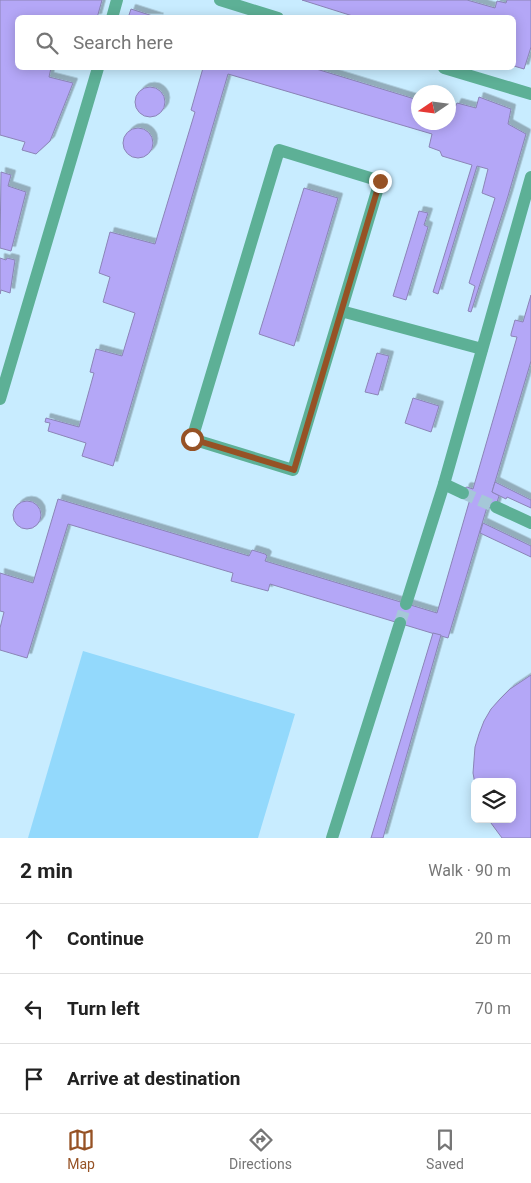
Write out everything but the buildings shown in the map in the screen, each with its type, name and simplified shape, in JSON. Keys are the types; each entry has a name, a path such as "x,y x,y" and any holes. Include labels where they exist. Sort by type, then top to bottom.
{"lane":[{"path":"113,15 117,0"},
{"path":"220,0 268,15"},
{"path":"0,399 97,70"},
{"path":"451,70 531,94"},
{"path":"279,150 380,181 341,311 294,470 192,439 279,150"},
{"path":"406,604 444,484 531,177"},
{"path":"341,311 482,349"},
{"path":"444,484 463,493"},
{"path":"496,507 531,523"},
{"path":"332,838 400,623"}],"water":[{"path":"83,651 295,714 258,838 28,838"}],"tunnel":[{"path":"463,493 496,507"},
{"path":"400,623 406,604"}],"route":[{"path":"192,439 294,470 380,181"}]}
